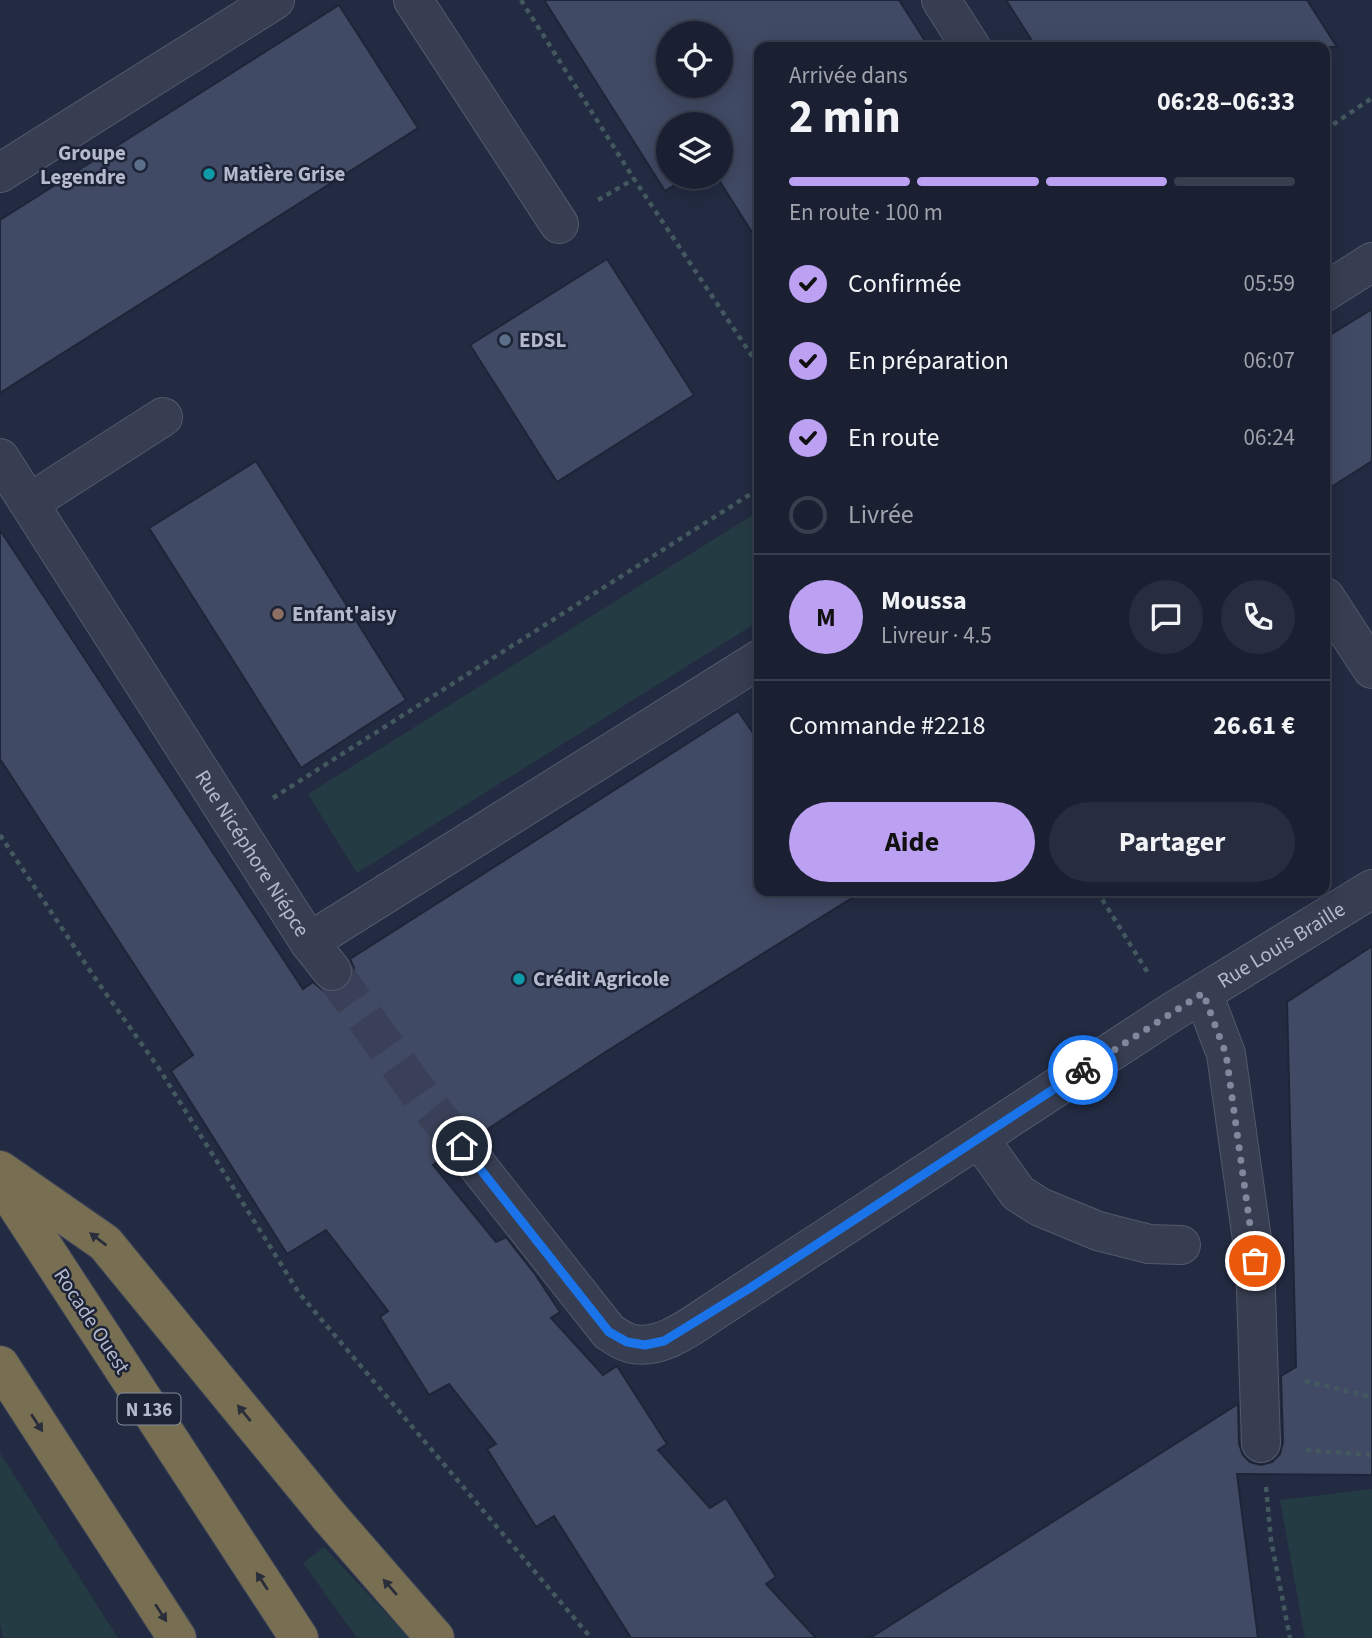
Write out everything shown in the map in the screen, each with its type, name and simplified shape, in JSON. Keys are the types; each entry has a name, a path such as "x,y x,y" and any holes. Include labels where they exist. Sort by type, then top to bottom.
{"highway":[{"path":"0,1170 105,1243 328,1516 435,1638"},
{"name":"Rocade Ouest","path":"0,1180 299,1638"},
{"path":"0,1366 177,1638"}],"street":[{"path":"0,173 275,0"},
{"path":"413,0 559,224"},
{"path":"941,0 968,42"},
{"path":"1330,289 1372,262"},
{"path":"29,503 163,417"},
{"name":"Rue Nicéphore Niépce","path":"0,457 320,956 754,663"},
{"path":"1330,605 1372,669"},
{"name":"Rue Louis Braille","path":"462,1146 609,1332 627,1342 645,1345 664,1341 1203,993 1372,889"},
{"path":"1203,993 1226,1054 1255,1261 1261,1443"},
{"path":"979,1138 1018,1193 1040,1207 1097,1231 1149,1244 1181,1245"}],"path":[{"path":"521,0 634,179 754,359"},
{"path":"1330,127 1372,99"},
{"path":"559,224 634,179"},
{"path":"234,824 754,492"},
{"path":"0,835 97,982 158,1067 299,1293 592,1638"},
{"path":"1100,896 1134,951"},
{"path":"1259,1371 1372,1397"},
{"path":"1290,1638 1271,1539 1261,1443 1298,1450 1372,1455"}],"shaded area":[{"path":"754,514 754,624 357,873 308,794"},
{"path":"0,1453 118,1638 3,1638 0,1624"},
{"path":"1372,1489 1372,1638 1305,1638 1280,1500"},
{"path":"324,1547 409,1638 357,1638 303,1563"}],"building":[{"path":"544,0 899,0 926,42 754,42 754,236 725,189 733,189 733,112 656,112 656,177"},
{"path":"1006,0 1307,0 1337,47 1330,47 1330,42 1033,42"},
{"name":"Matière Grise","path":"339,5 418,128 0,393 0,220"},
{"path":"607,259 694,395 557,482 470,345"},
{"path":"1372,309 1372,461 1330,488 1330,335"},
{"name":"Enfant'aisy","path":"256,461 406,700 301,768 149,528"},
{"path":"0,530 303,989 313,982 325,992 336,992 345,988 353,978 354,968 350,959 738,711 754,734 754,896 855,896 480,1134 469,1126 460,1124 449,1128 440,1148 444,1157 433,1165 496,1242 506,1237 560,1312 551,1318 603,1375 617,1366 667,1444 658,1450 710,1508 726,1498 776,1577 766,1584 816,1638 631,1638 554,1516 536,1527 487,1449 496,1444 449,1384 429,1395 380,1317 388,1311 326,1230 287,1254 171,1071 193,1055 0,759"},
{"path":"1372,946 1372,1475 1237,1474 1258,1638 870,1638 1238,1404 1239,1444 1243,1455 1250,1462 1261,1465 1272,1462 1280,1454 1283,1442 1281,1376 1296,1367 1287,1002"}],"tunnel":[{"path":"332,971 423,1099 462,1146"}],"way so far":[{"path":"1083,1070 1203,993 1226,1054 1255,1261"}],"place":[{"name":"Groupe Legendre","path":"140,165"},
{"name":"Matière Grise","path":"209,174"},
{"name":"EDSL","path":"505,340"},
{"name":"Enfant'aisy","path":"278,614"},
{"name":"Crédit Agricole","path":"519,979"}],"route":[{"path":"462,1146 609,1332 627,1342 645,1345 664,1341 728,1302 1083,1070"}]}
